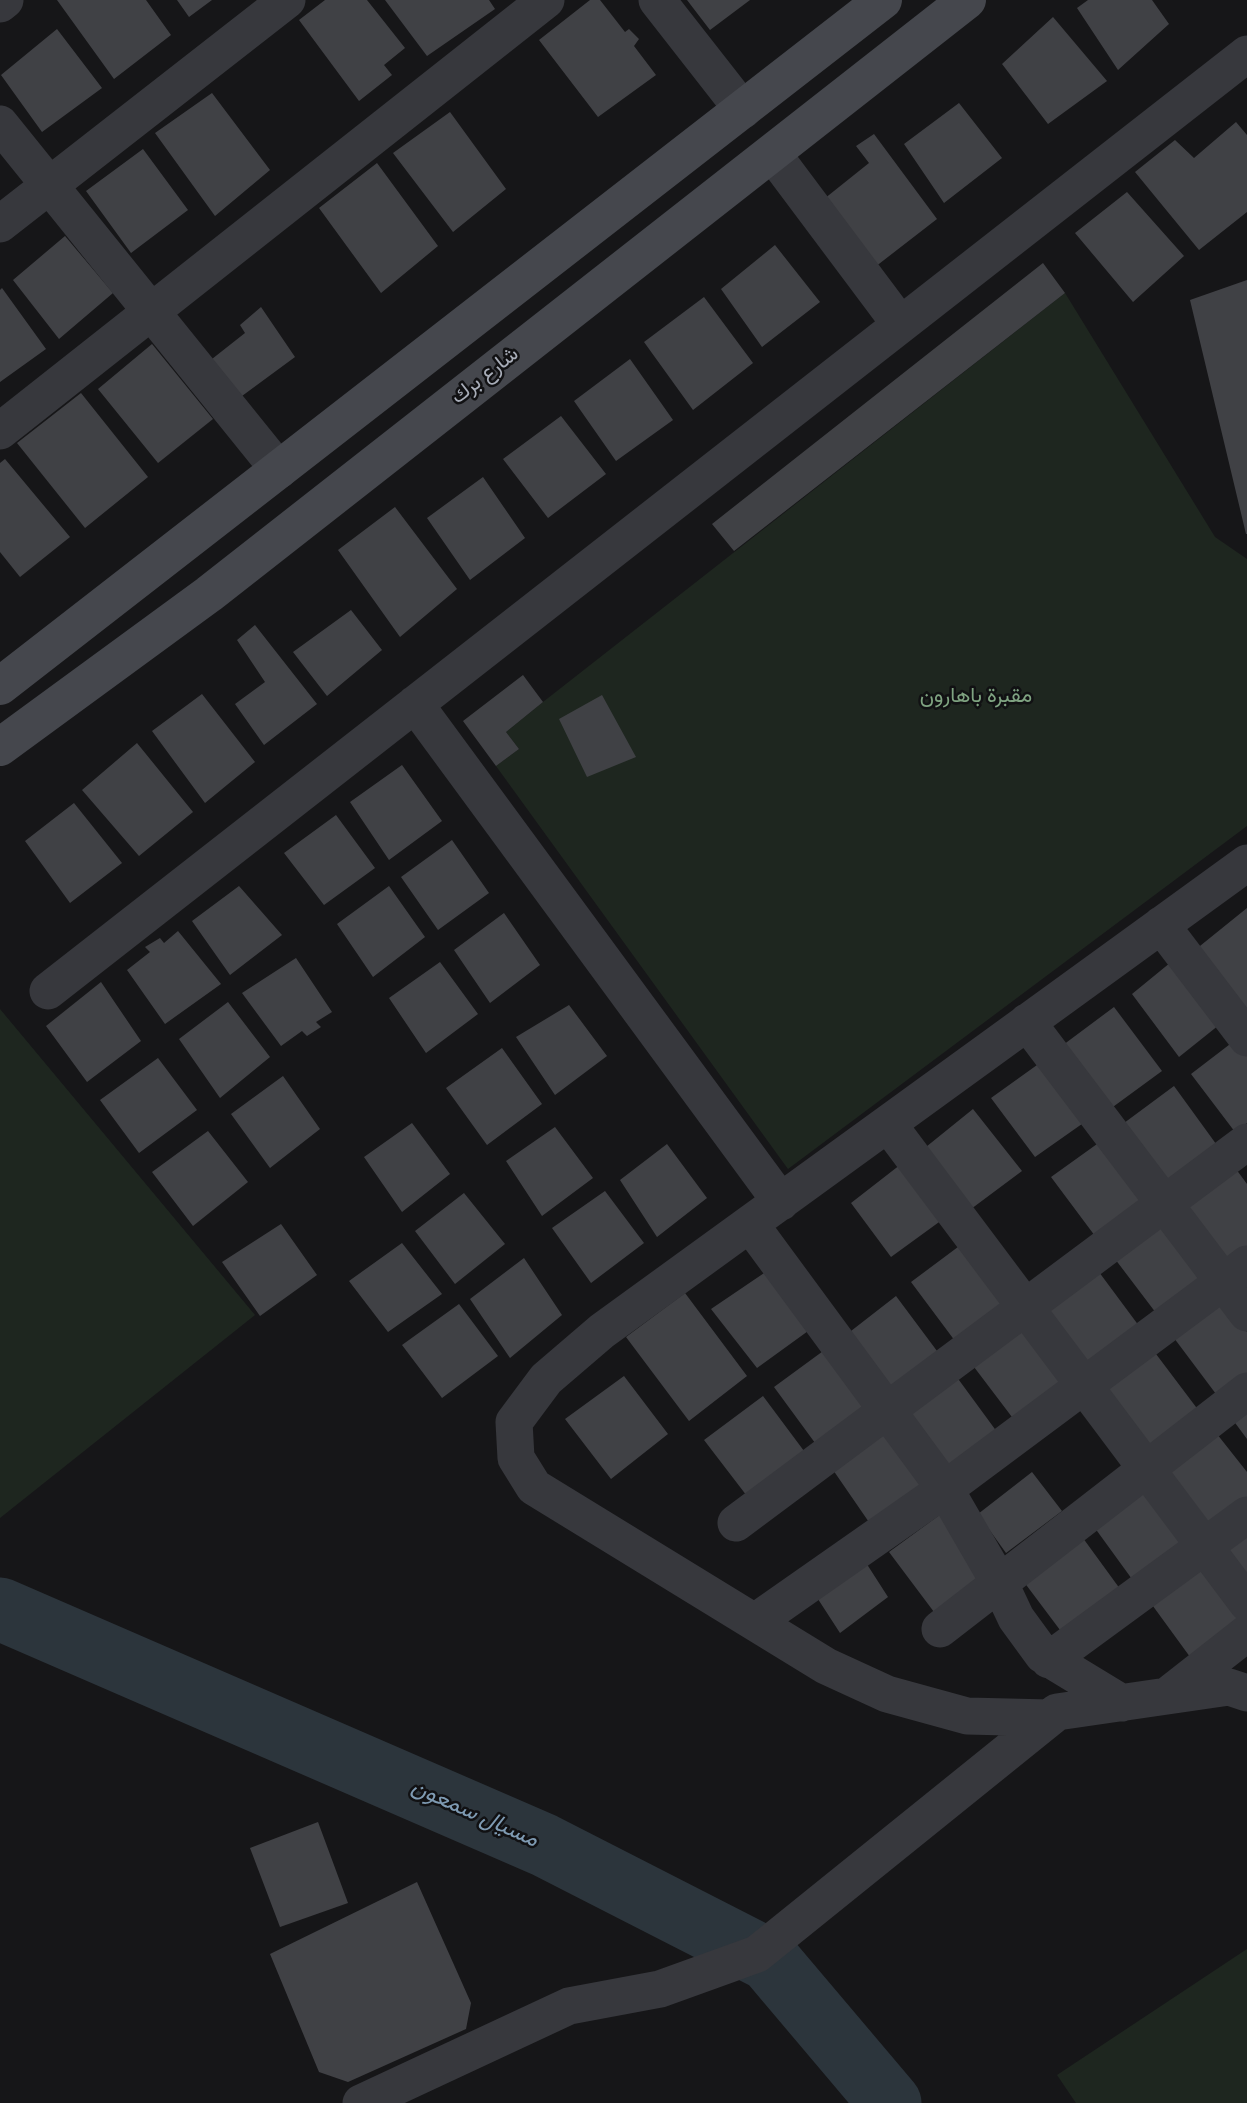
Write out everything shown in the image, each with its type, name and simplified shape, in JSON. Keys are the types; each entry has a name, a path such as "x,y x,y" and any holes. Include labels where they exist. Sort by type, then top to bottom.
{"main road":[{"path":"0,686 883,0"},
{"name":"شارع برك","path":"0,747 209,594 967,0"}],"street":[{"path":"0,4 5,0"},
{"path":"0,224 287,0"},
{"path":"0,431 546,0"},
{"path":"657,0 743,110"},
{"path":"48,991 1247,54"},
{"path":"0,124 279,470"},
{"path":"772,153 900,324"},
{"path":"415,704 781,1202"},
{"path":"1049,1718 967,1716 887,1694 826,1666 534,1487 516,1458 514,1422 546,1379 593,1339 1247,863"},
{"path":"1161,925 1247,1038"},
{"path":"1027,1022 1165,1204 1235,1273 1247,1313"},
{"path":"887,1124 1247,1603"},
{"path":"736,1522 1247,1142"},
{"path":"750,1224 945,1489 1000,1584 1016,1618 1049,1660 1122,1703"},
{"path":"755,1622 945,1489 1235,1273"},
{"path":"940,1629 1247,1391"},
{"path":"1049,1660 1247,1515"},
{"path":"1166,1696 1247,1633"},
{"path":"361,2103 569,2006 660,1989 757,1954 1057,1712 1229,1687 1247,1693"}],"green space":[{"name":"مقبرة باهارون","path":"1065,293 1215,537 1247,559 1247,826 788,1169 496,766 519,749 506,732"},
{"path":"0,1009 255,1315 0,1518"},
{"path":"1247,1949 1247,2103 1076,2103 1057,2075"}],"building":[{"path":"57,0 146,0 171,35 114,79"},
{"path":"177,0 212,0 189,17"},
{"path":"325,0 367,0 405,48 384,65 392,75 359,101 299,20"},
{"path":"385,0 489,0 495,9 427,56"},
{"path":"590,0 600,0 625,32 629,29 639,39 634,46 656,75 598,117 539,40"},
{"path":"687,0 750,0 710,30"},
{"path":"1088,0 1152,0 1169,24 1118,70 1077,8"},
{"path":"1053,17 1107,81 1048,124 1002,64"},
{"path":"57,29 102,88 42,132 1,75"},
{"path":"212,93 270,170 215,216 155,133"},
{"path":"959,103 1002,158 944,203 904,144"},
{"path":"450,112 506,189 453,232 393,153"},
{"path":"1236,122 1247,135 1247,212 1199,250 1135,172 1175,140 1194,158"},
{"path":"874,134 937,219 875,267 824,199 869,163 856,146"},
{"path":"143,149 188,210 131,253 86,191"},
{"path":"377,163 438,246 381,293 319,208"},
{"path":"1127,192 1184,256 1133,302 1075,233"},
{"path":"65,236 113,293 59,339 13,280"},
{"path":"775,245 820,302 762,347 721,289"},
{"path":"1043,263 1065,293 734,551 712,524"},
{"path":"1247,280 1247,534 1246,534 1190,300"},
{"path":"2,288 46,349 0,382 0,290"},
{"path":"704,297 753,363 693,410 644,342"},
{"path":"261,307 295,357 242,396 212,359 245,333 240,325"},
{"path":"152,344 213,419 158,463 98,389"},
{"path":"630,359 673,420 616,461 574,401"},
{"path":"81,393 148,477 85,528 17,443"},
{"path":"561,416 606,474 548,518 503,459"},
{"path":"5,459 70,537 20,577 0,552 0,463"},
{"path":"483,477 525,538 470,580 427,518"},
{"path":"395,507 457,589 400,637 338,550"},
{"path":"351,610 382,650 327,696 293,652"},
{"path":"255,625 317,704 264,745 235,704 265,682 237,640"},
{"path":"523,675 543,702 506,732 519,749 496,766 463,721"},
{"path":"202,694 255,762 205,803 152,731"},
{"path":"602,695 636,757 587,777 559,719"},
{"path":"137,743 193,812 139,856 82,790"},
{"path":"402,765 442,821 389,860 350,802"},
{"path":"74,803 122,863 70,903 25,841"},
{"path":"336,815 375,868 324,905 284,853"},
{"path":"452,840 489,893 438,930 401,877"},
{"path":"239,886 282,935 230,975 192,921"},
{"path":"389,886 425,937 373,977 337,924"},
{"path":"1247,908 1247,1009 1195,950"},
{"path":"504,913 540,965 490,1003 454,950"},
{"path":"178,931 221,984 165,1024 127,970 150,952 145,947 160,938 164,943"},
{"path":"296,958 332,1012 316,1022 321,1027 307,1036 302,1031 281,1046 242,993"},
{"path":"1176,958 1224,1021 1179,1057 1132,994"},
{"path":"440,962 478,1014 426,1053 389,998"},
{"path":"101,982 141,1041 87,1082 46,1026"},
{"path":"228,1002 270,1057 220,1098 179,1039"},
{"path":"569,1005 607,1056 555,1095 516,1037"},
{"path":"1114,1007 1162,1071 1106,1112 1059,1048"},
{"path":"1238,1038 1247,1050 1247,1123 1235,1132 1191,1074"},
{"path":"502,1048 542,1104 487,1145 446,1088"},
{"path":"158,1058 197,1110 139,1153 100,1100"},
{"path":"1044,1060 1089,1119 1035,1157 991,1098"},
{"path":"283,1076 320,1129 270,1168 231,1114"},
{"path":"1174,1086 1219,1148 1167,1189 1120,1126"},
{"path":"973,1109 1022,1171 967,1212 921,1151"},
{"path":"412,1123 450,1174 402,1212 364,1157"},
{"path":"555,1127 593,1178 542,1216 506,1161"},
{"path":"208,1131 248,1182 193,1226 152,1172"},
{"path":"1104,1139 1151,1201 1098,1240 1051,1177"},
{"path":"667,1144 707,1198 657,1237 620,1180"},
{"path":"905,1161 946,1217 891,1257 851,1203"},
{"path":"1233,1165 1247,1184 1247,1247 1225,1265 1180,1205"},
{"path":"605,1191 644,1243 591,1283 552,1228"},
{"path":"464,1193 505,1244 455,1284 415,1231"},
{"path":"1163,1219 1206,1276 1156,1313 1112,1255"},
{"path":"281,1224 317,1275 260,1316 222,1262"},
{"path":"966,1241 1012,1303 958,1345 911,1282"},
{"path":"402,1243 442,1294 388,1332 349,1281"},
{"path":"524,1258 562,1315 510,1358 470,1299"},
{"path":"773,1267 815,1326 757,1368 711,1309"},
{"path":"1096,1268 1142,1330 1087,1370 1041,1309"},
{"path":"685,1293 747,1376 689,1421 626,1337"},
{"path":"896,1296 940,1355 886,1398 842,1338"},
{"path":"1221,1297 1247,1332 1247,1376 1219,1398 1171,1334"},
{"path":"459,1304 498,1356 442,1398 402,1345"},
{"path":"1027,1323 1072,1384 1018,1425 971,1363"},
{"path":"830,1346 874,1406 818,1447 774,1387"},
{"path":"1153,1350 1199,1411 1149,1451 1102,1388"},
{"path":"624,1376 668,1434 611,1479 565,1419"},
{"path":"956,1376 1000,1436 946,1476 900,1416"},
{"path":"763,1396 807,1455 750,1500 704,1440"},
{"path":"1247,1404 1247,1439 1230,1416"},
{"path":"886,1428 931,1487 873,1528 831,1467"},
{"path":"1213,1429 1247,1472 1247,1499 1207,1530 1162,1468"},
{"path":"1032,1472 1062,1511 1006,1553 978,1514"},
{"path":"1146,1483 1191,1543 1137,1586 1092,1524"},
{"path":"945,1511 988,1570 934,1612 889,1552"},
{"path":"1247,1525 1247,1583 1219,1547"},
{"path":"1080,1534 1123,1593 1066,1638 1021,1578"},
{"path":"861,1555 888,1597 840,1633 816,1596"},
{"path":"1202,1564 1245,1621 1193,1661 1150,1602"},
{"path":"318,1822 348,1903 280,1927 250,1848"},
{"path":"417,1882 471,2003 466,2029 348,2082 319,2072 270,1954"}],"waterway":[{"name":"مسيال سمعون","path":"0,1609 544,1845 769,1960 890,2103"}]}
